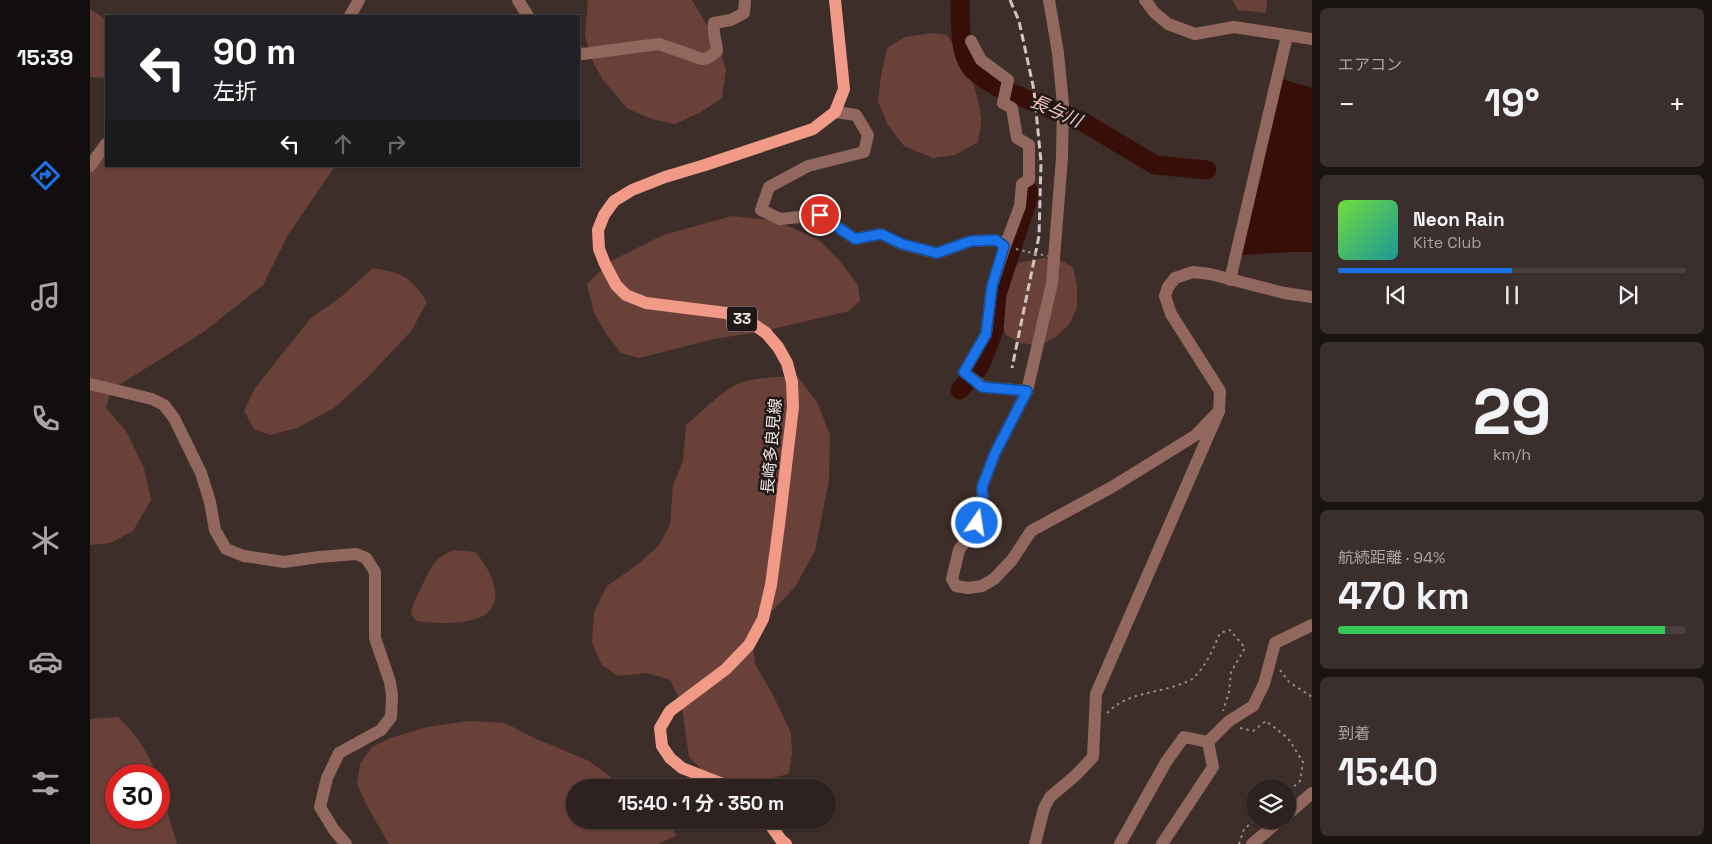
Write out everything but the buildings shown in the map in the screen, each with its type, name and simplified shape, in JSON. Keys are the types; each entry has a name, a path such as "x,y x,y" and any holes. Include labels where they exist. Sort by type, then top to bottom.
{"main road":[{"path":"835,0 844,89 835,112"},
{"name":"長崎多良見線","path":"710,779 682,768 670,758 662,746 660,728 670,711 726,669 749,644 763,619 771,585 794,407 792,382 787,363 778,347 766,333 749,321 726,312 646,302 626,295 616,286 605,264 599,249 598,230 604,215 614,201 632,190 665,177 813,129 835,112"},
{"path":"773,829 786,844"}],"street":[{"path":"351,15 359,0"},
{"path":"518,0 527,15"},
{"path":"580,53 659,44 702,59 708,58 717,51 713,29 714,23 731,20 744,13 745,0"},
{"path":"1049,0 1058,53 1063,104 1063,141 1052,283 1027,391 995,453 982,487 984,515 959,550 952,579 956,586 968,588 982,586 994,579 1012,560 1031,531 1112,487 1196,435 1220,411"},
{"path":"1145,0 1154,12 1168,24 1194,34 1234,27 1312,39"},
{"path":"1230,280 1287,36"},
{"path":"971,41 981,60 1008,80 1003,103 1012,108 1017,138 1029,145 1029,180 1022,184 1020,206 1004,246 992,286 986,334 964,372 982,387 1027,391"},
{"path":"835,112 856,115 868,135 864,152 808,166 769,187 761,210 780,218 820,215 855,239 881,234 902,244 937,253 971,241 996,240 1004,246"},
{"path":"90,166 105,145"},
{"path":"1035,844 1044,808 1050,798 1076,776 1094,757 1096,694 1220,411 1220,391 1171,314 1165,296 1168,287 1175,278 1192,272 1210,274 1284,293 1312,298"},
{"path":"90,384 152,399 164,405 174,418 201,473 210,502 215,530 226,549 244,556 284,562 356,554 366,558 375,572 375,638 390,682 392,696 391,717 381,730 339,753 327,778 320,807 334,830 346,844"},
{"path":"1208,742 1229,721 1253,706 1264,684 1275,643 1312,625"},
{"path":"1120,844 1166,762 1184,737 1208,742"},
{"path":"1162,844 1213,767 1208,742"},
{"path":"1296,807 1312,793"},
{"path":"1252,844 1270,829"}],"path":[{"path":"1020,250 1048,256"},
{"path":"1094,725 1114,705 1131,697 1172,687 1191,680 1204,666 1220,633 1230,630 1244,648 1231,672 1229,692 1221,717"},
{"path":"1277,675 1279,668 1289,682 1312,698"},
{"path":"1239,728 1253,731 1266,721 1288,738 1303,762 1300,781 1296,785"},
{"path":"1239,844 1246,827"}],"shaded area":[{"path":"588,0 692,0 716,41 726,69 722,98 701,112 675,124 652,119 628,109 603,80 593,62 585,36"},
{"path":"1232,0 1267,0 1266,13 1238,10"},
{"path":"90,9 105,19 105,78 90,77"},
{"path":"932,33 947,35 959,54 977,96 981,121 978,142 955,155 933,158 904,146 888,125 878,101 887,48 905,37"},
{"path":"1282,79 1312,88 1312,252 1242,255"},
{"path":"105,151 105,167 334,167 288,235 263,285 202,333 111,390 106,408 126,431 144,468 151,500 133,531 110,543 90,545 90,157"},
{"path":"732,216 777,221 819,240 839,260 858,285 860,301 849,311 764,331 714,339 639,358 621,353 607,335 594,313 587,284 611,261 663,235"},
{"path":"1043,258 1058,259 1073,267 1077,286 1077,308 1070,323 1056,337 1040,345 1021,343 1007,336 1001,324 1001,299 1006,280 1018,263"},
{"path":"373,268 404,277 416,286 427,302 412,330 368,377 334,408 297,428 270,435 254,429 244,411 255,388 310,319 342,296"},
{"path":"797,376 817,402 830,435 829,480 815,551 795,587 770,613 753,645 755,664 773,695 791,733 792,752 789,774 768,779 709,777 689,757 681,701 670,680 647,673 618,676 602,665 592,643 594,612 607,586 636,566 659,545 670,525 673,485 683,461 686,425 713,401 736,385 756,379"},
{"path":"454,550 475,552 485,565 495,591 495,600 492,607 479,618 462,622 432,623 416,621 411,614 412,610 430,570 441,557"},
{"path":"118,717 141,744 151,764 105,764 105,829 170,829 170,821 177,844 90,844 90,719"},
{"path":"468,721 505,723 532,737 589,761 613,779 566,779 566,829 672,829 677,835 658,844 389,844 368,808 357,784 360,764 372,747 391,738 427,727"}],"waterway":[{"name":"長与川","path":"960,0 961,36 964,54 972,69 984,79 997,87 1083,122 1155,165 1207,170"},
{"path":"976,371 980,366 994,330 997,294 1029,196 1028,190"},
{"path":"960,390 965,384"}],"railway":[{"path":"1010,0 1019,21 1034,90 1041,162 1039,236 1012,368"}],"route":[{"path":"820,215 855,239 881,234 902,244 937,253 971,241 996,240 1004,246 992,286 986,334 964,372 982,387 1027,391 995,453 982,487 984,515 977,523"}]}
